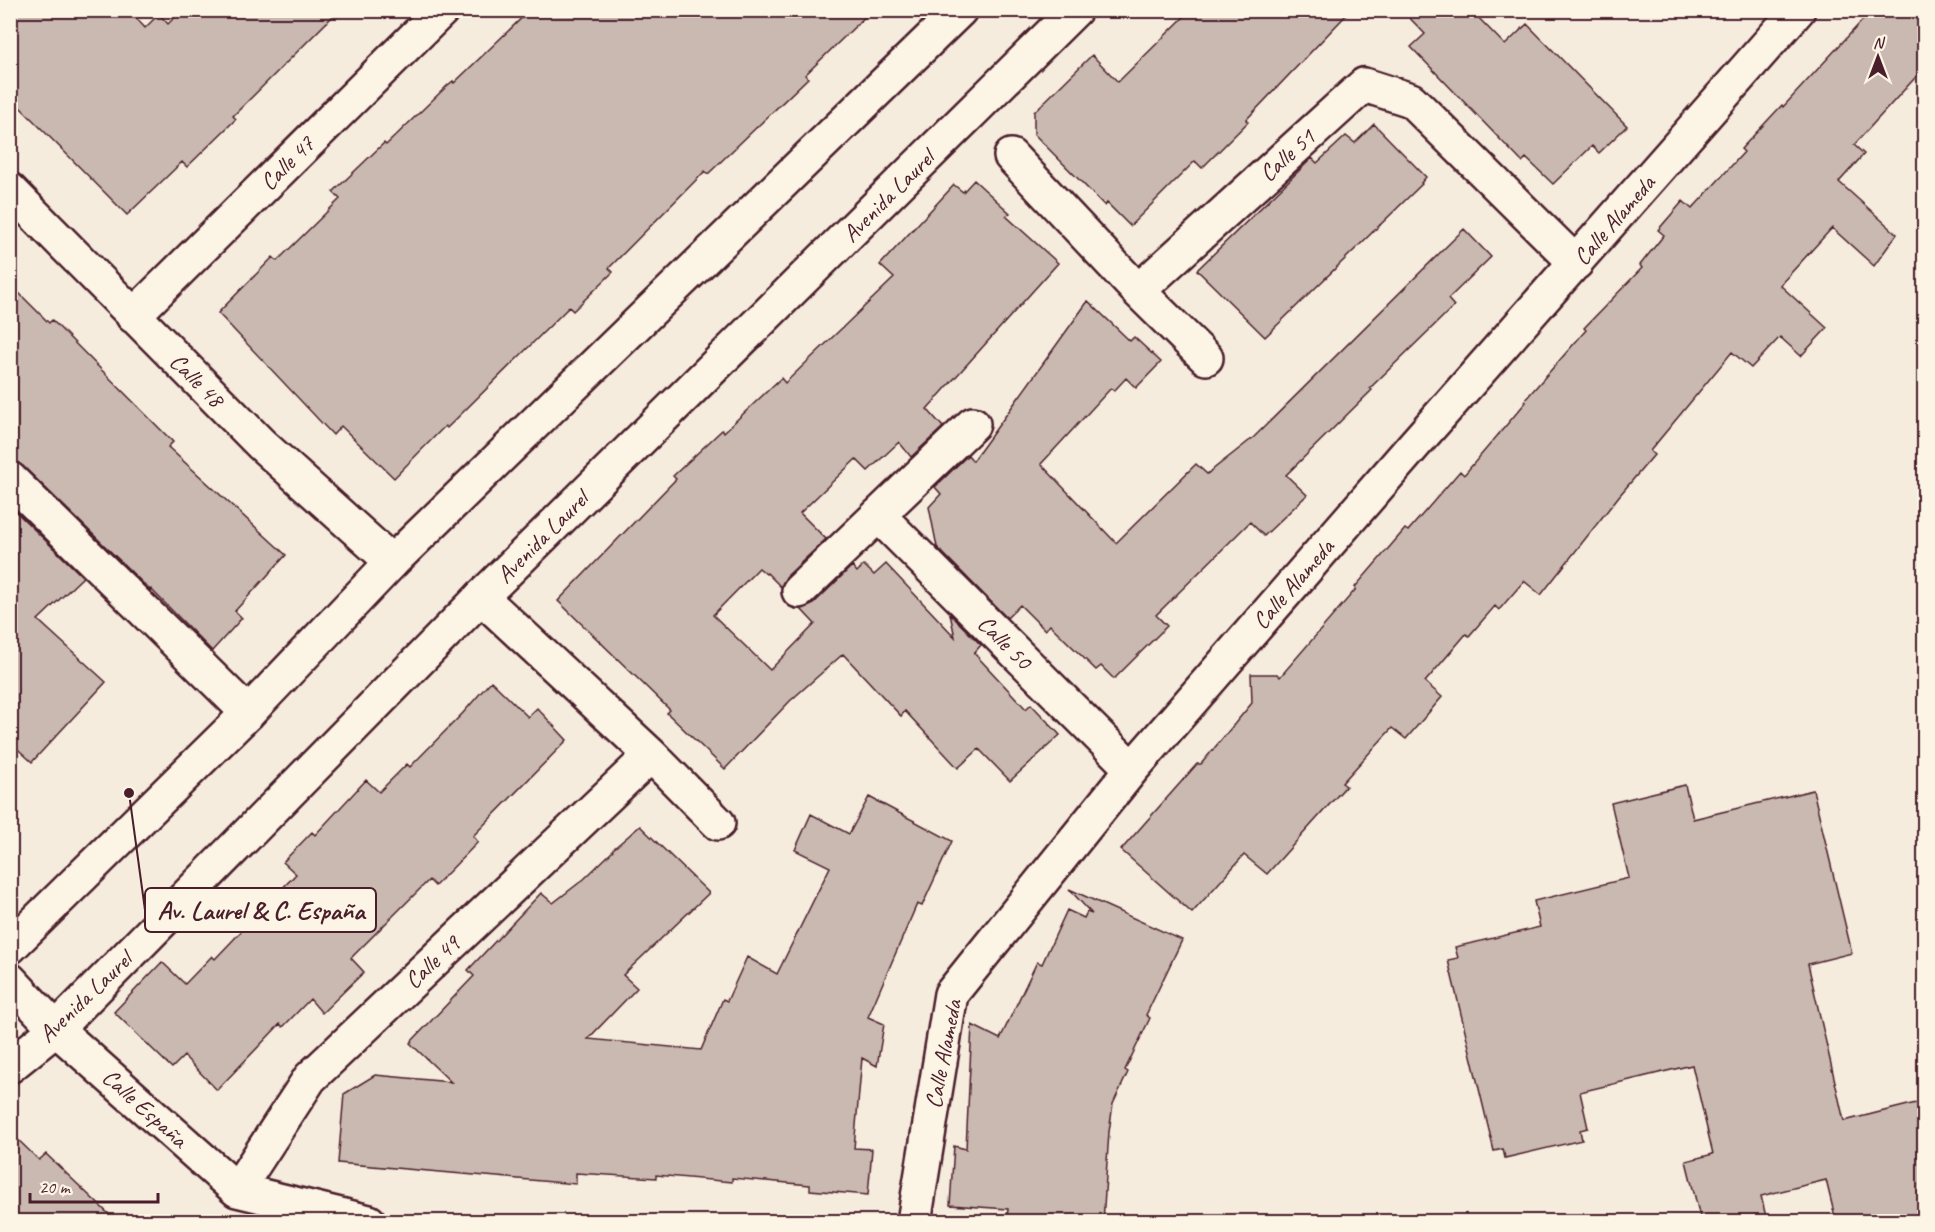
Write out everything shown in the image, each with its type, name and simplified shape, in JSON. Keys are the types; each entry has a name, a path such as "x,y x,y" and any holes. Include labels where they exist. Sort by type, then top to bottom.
{"street":[{"name":"Calle 47","path":"133,316 441,10"},
{"path":"10,947 248,714 392,562 960,10"},
{"name":"Avenida Laurel","path":"10,1066 56,1029 481,597 1075,10"},
{"name":"Calle Alameda","path":"914,1221 951,994 1132,768 1798,10"},
{"name":"Calle 51","path":"1138,291 1364,85 1411,100 1576,263"},
{"path":"1011,156 1138,291 1206,358"},
{"name":"Calle 48","path":"10,190 261,444 392,562"},
{"path":"799,591 973,424"},
{"path":"10,479 248,714"},
{"name":"Calle 50","path":"878,514 1132,768"},
{"path":"481,597 651,755 718,823"},
{"name":"Calle 49","path":"237,1190 310,1078 651,755"},
{"name":"Calle España","path":"10,980 56,1029 237,1190 369,1221"}],"building":[{"path":"10,10 129,10 145,28 159,14 168,24 182,10 339,10 233,116 236,119 187,167 182,162 127,215 10,97"},
{"path":"530,10 872,10 805,75 808,78 708,174 705,171 609,268 613,272 573,311 569,307 394,478 341,426 333,435 218,313 273,257 277,261 340,199 333,192 448,85 453,81 454,83"},
{"path":"1191,10 1351,10 1246,120 1248,122 1202,168 1195,161 1130,226 1107,203 1105,206 1034,134 1034,112 1092,55 1118,82"},
{"path":"1402,10 1471,10 1505,45 1527,24 1627,126 1599,153 1592,146 1553,184 1526,158 1522,162 1411,47 1425,34"},
{"path":"1872,10 1924,10 1924,68 1854,145 1864,154 1839,182 1897,234 1874,266 1832,228 1780,285 1827,328 1801,356 1780,337 1751,368 1732,352 1650,451 1654,455 1541,595 1524,581 1499,610 1495,606 1469,636 1466,634 1425,682 1442,697 1406,739 1392,728 1342,783 1346,786 1267,874 1244,855 1192,913 1121,850 1197,764 1201,764 1252,703 1251,674 1277,674 1280,677 1405,529 1408,531 1460,471 1464,475 1586,330 1584,328 1642,268 1640,265 1664,235 1658,230 1683,201 1692,209 1744,152 1741,149"},
{"path":"1374,124 1426,177 1422,184 1265,337 1197,270 1312,158 1317,163 1346,136 1355,143"},
{"path":"974,180 1010,213 1006,216 1058,263 927,409 943,427 911,457 899,442 868,471 856,459 800,513 826,539 786,577 781,587 759,568 713,615 770,670 815,624 801,609 812,605 852,566 857,572 864,565 874,575 886,564 955,637 950,614 981,645 974,653 1026,709 1031,704 1060,735 1010,781 979,749 958,768 905,711 901,716 843,654 790,701 725,769 667,713 670,710 558,601 676,479 673,476 781,378 785,383 894,278 880,265 954,185 963,192"},
{"path":"1464,229 1491,257 1448,299 1454,306 1286,475 1307,495 1264,536 1250,522 1156,615 1167,626 1114,679 1101,666 1096,670 1050,625 1045,630 1020,605 1007,618 937,547 929,507 941,494 935,487 968,455 973,461 1088,301 1130,341 1134,337 1161,362 1136,388 1126,378 1114,391 1111,388 1041,464 1116,543 1196,464 1207,474 1254,437"},
{"path":"10,284 49,323 52,320 173,442 168,447 286,555 235,611 242,618 212,651 23,466 10,461"},
{"path":"10,506 83,577 38,620 106,682 32,762 10,742"},
{"path":"491,681 528,717 537,708 567,740 473,836 478,842 435,886 429,880 351,958 364,972 322,1013 310,999 283,1027 280,1024 217,1090 184,1056 172,1068 114,1012 162,962 185,984 212,956 215,959 296,874 283,862 312,832 315,835 366,780 379,792 407,764 410,767"},
{"path":"1685,785 1693,819 1813,790 1852,953 1808,964 1844,1121 1924,1101 1924,1221 1836,1221 1826,1180 1761,1196 1767,1221 1701,1221 1686,1161 1713,1154 1692,1065 1580,1092 1588,1128 1580,1130 1582,1140 1505,1158 1503,1149 1494,1151 1448,960 1458,958 1455,947 1540,927 1534,901 1629,878 1611,803"},
{"path":"869,797 952,841 922,906 917,904 868,1017 884,1024 877,1066 862,1058 854,1148 872,1149 868,1195 810,1190 810,1185 732,1178 732,1182 656,1175 656,1178 576,1173 576,1184 338,1163 344,1094 375,1075 451,1082 410,1043 474,976 468,970 541,893 553,903 584,879 612,850 640,826 709,893 623,975 637,988 588,1039 701,1050 723,999 727,1001 747,957 777,974 830,867 795,850 811,814 849,834"},
{"path":"1069,889 1182,940 1146,1015 1150,1018 1125,1070 1128,1072 1113,1104 1103,1221 1007,1221 1008,1209 950,1205 954,1146 966,1149 972,1025 1000,1039 1037,962 1042,964 1067,910 1084,918 1087,912 1092,914"},
{"path":"10,1132 39,1160 46,1154 116,1221 10,1221"}],"place":[{"name":"Av. Laurel & C. España","path":"129,793"}]}
